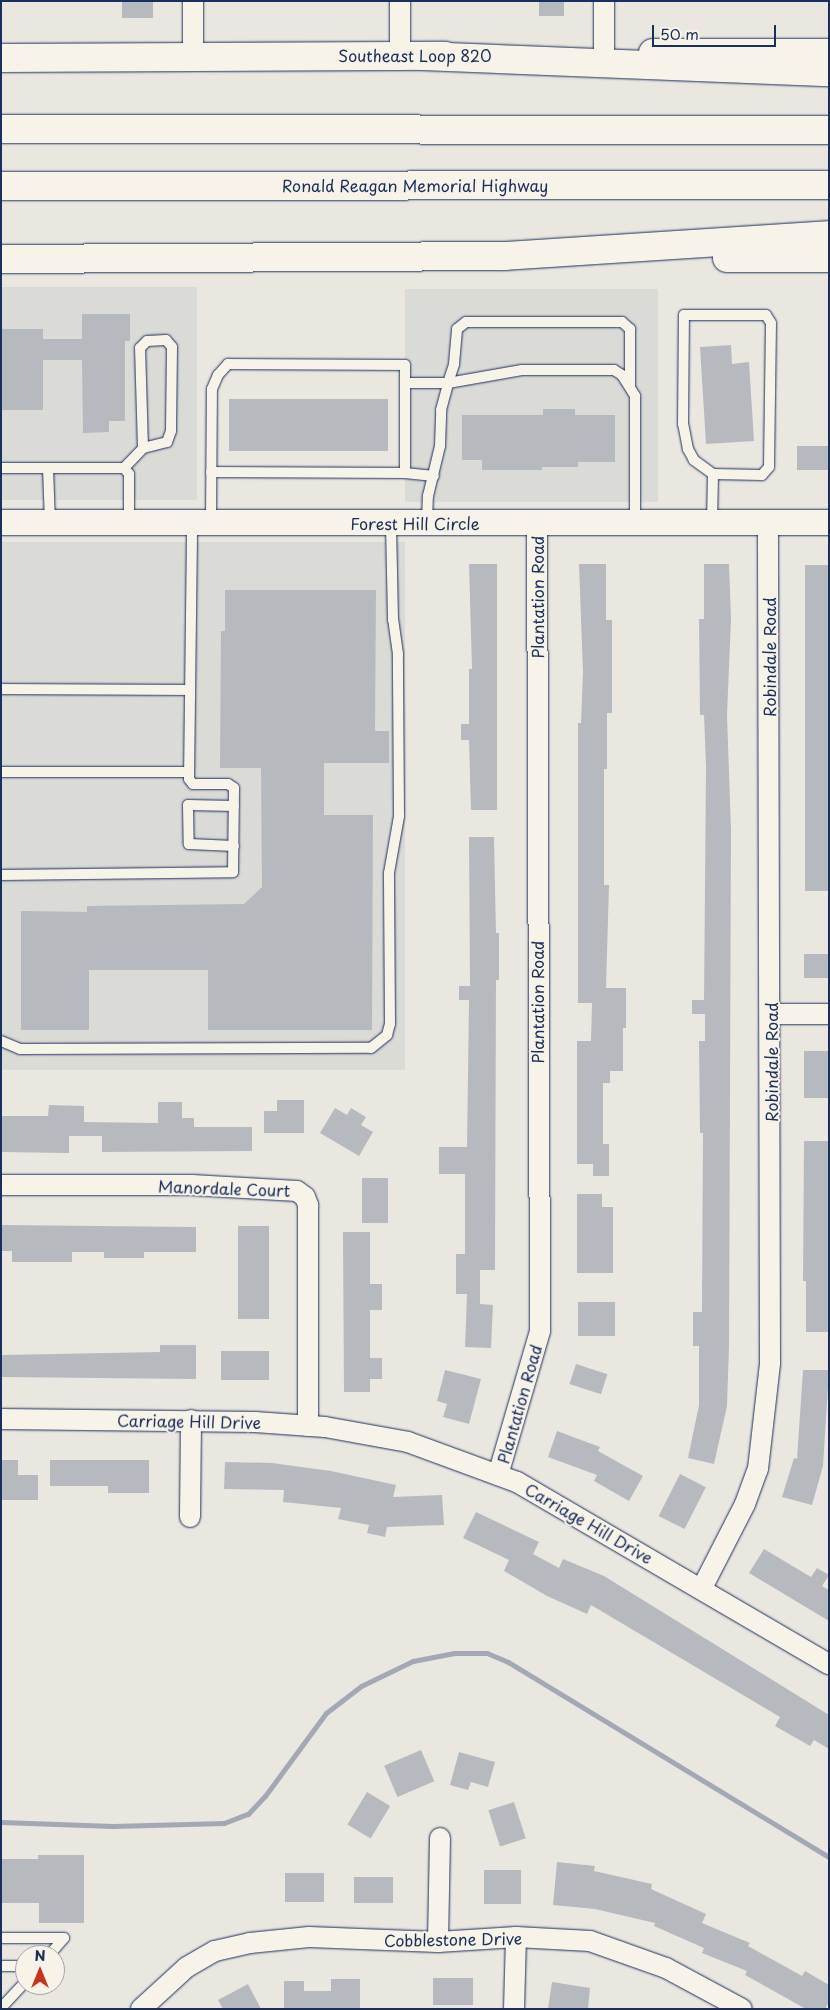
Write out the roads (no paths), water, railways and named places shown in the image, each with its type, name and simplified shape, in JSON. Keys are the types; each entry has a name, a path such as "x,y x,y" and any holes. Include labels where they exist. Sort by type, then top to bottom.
{"main road":[{"name":"Southeast Loop 820","path":"1,68 14,58 829,53"},
{"path":"411,56 829,72"},
{"path":"1,129 829,130"},
{"name":"Ronald Reagan Memorial Highway","path":"1,186 829,185"},
{"path":"573,253 829,235"},
{"path":"1,259 285,260 573,253 829,258"}],"street":[{"path":"193,1 193,57"},
{"path":"400,1 411,56"},
{"path":"604,1 604,53"},
{"name":"Forest Hill Circle","path":"1,522 829,522"},
{"name":"Robindale Road","path":"702,1588 745,1504 758,1469 770,1363 771,1014 768,522"},
{"name":"Plantation Road","path":"498,1475 540,1332 538,523"},
{"path":"771,1014 829,1014"},
{"name":"Manordale Court","path":"1,1185 192,1185 298,1190 305,1197 308,1205 308,1426"},
{"name":"Carriage Hill Drive","path":"1,1419 191,1420 308,1426 408,1442 517,1482 702,1588 829,1664"},
{"path":"190,1517 191,1420"},
{"path":"438,1942 440,1838"},
{"name":"Cobblestone Drive","path":"141,2009 187,1967 215,1951 242,1945 309,1937 438,1942 516,1937 590,1941 617,1949 666,1968 742,2009"},
{"path":"514,2009 516,1937"}],"lane":[{"path":"684,315 766,315 770,324 769,467 762,474 713,474 694,460 688,449 683,424 684,315"},
{"path":"427,523 428,496 440,446 441,410 454,364 457,329 466,322 622,322 630,329 630,385 636,411 635,523"},
{"path":"1,468 124,468 142,448 167,442 171,431 172,346 166,340 147,341 140,348 142,448"},
{"path":"1,875 229,874 234,869 232,785 193,784 189,772 190,690 201,523 211,472 212,389 218,375 228,364 405,366 405,473"},
{"path":"405,383 448,383 522,370 614,370 630,385"},
{"path":"48,468 50,522"},
{"path":"124,468 129,474 129,522"},
{"path":"211,472 405,473 434,476"},
{"path":"712,523 713,474"},
{"path":"1,1041 20,1049 371,1048 387,1035 390,1024 389,873 399,816 398,654 392,620 391,523"},
{"path":"1,689 190,690"},
{"path":"1,772 189,772"},
{"path":"234,806 188,805 189,844 234,846"},
{"path":"1,1938 64,1938 58,1945"},
{"path":"1,1966 15,1966"},
{"path":"1,2008 15,1993"}],"waterway":[{"path":"1,1822 113,1826 224,1823 248,1814 265,1796 326,1713 361,1686 413,1661 454,1653 487,1653 508,1662 829,1857"}]}
